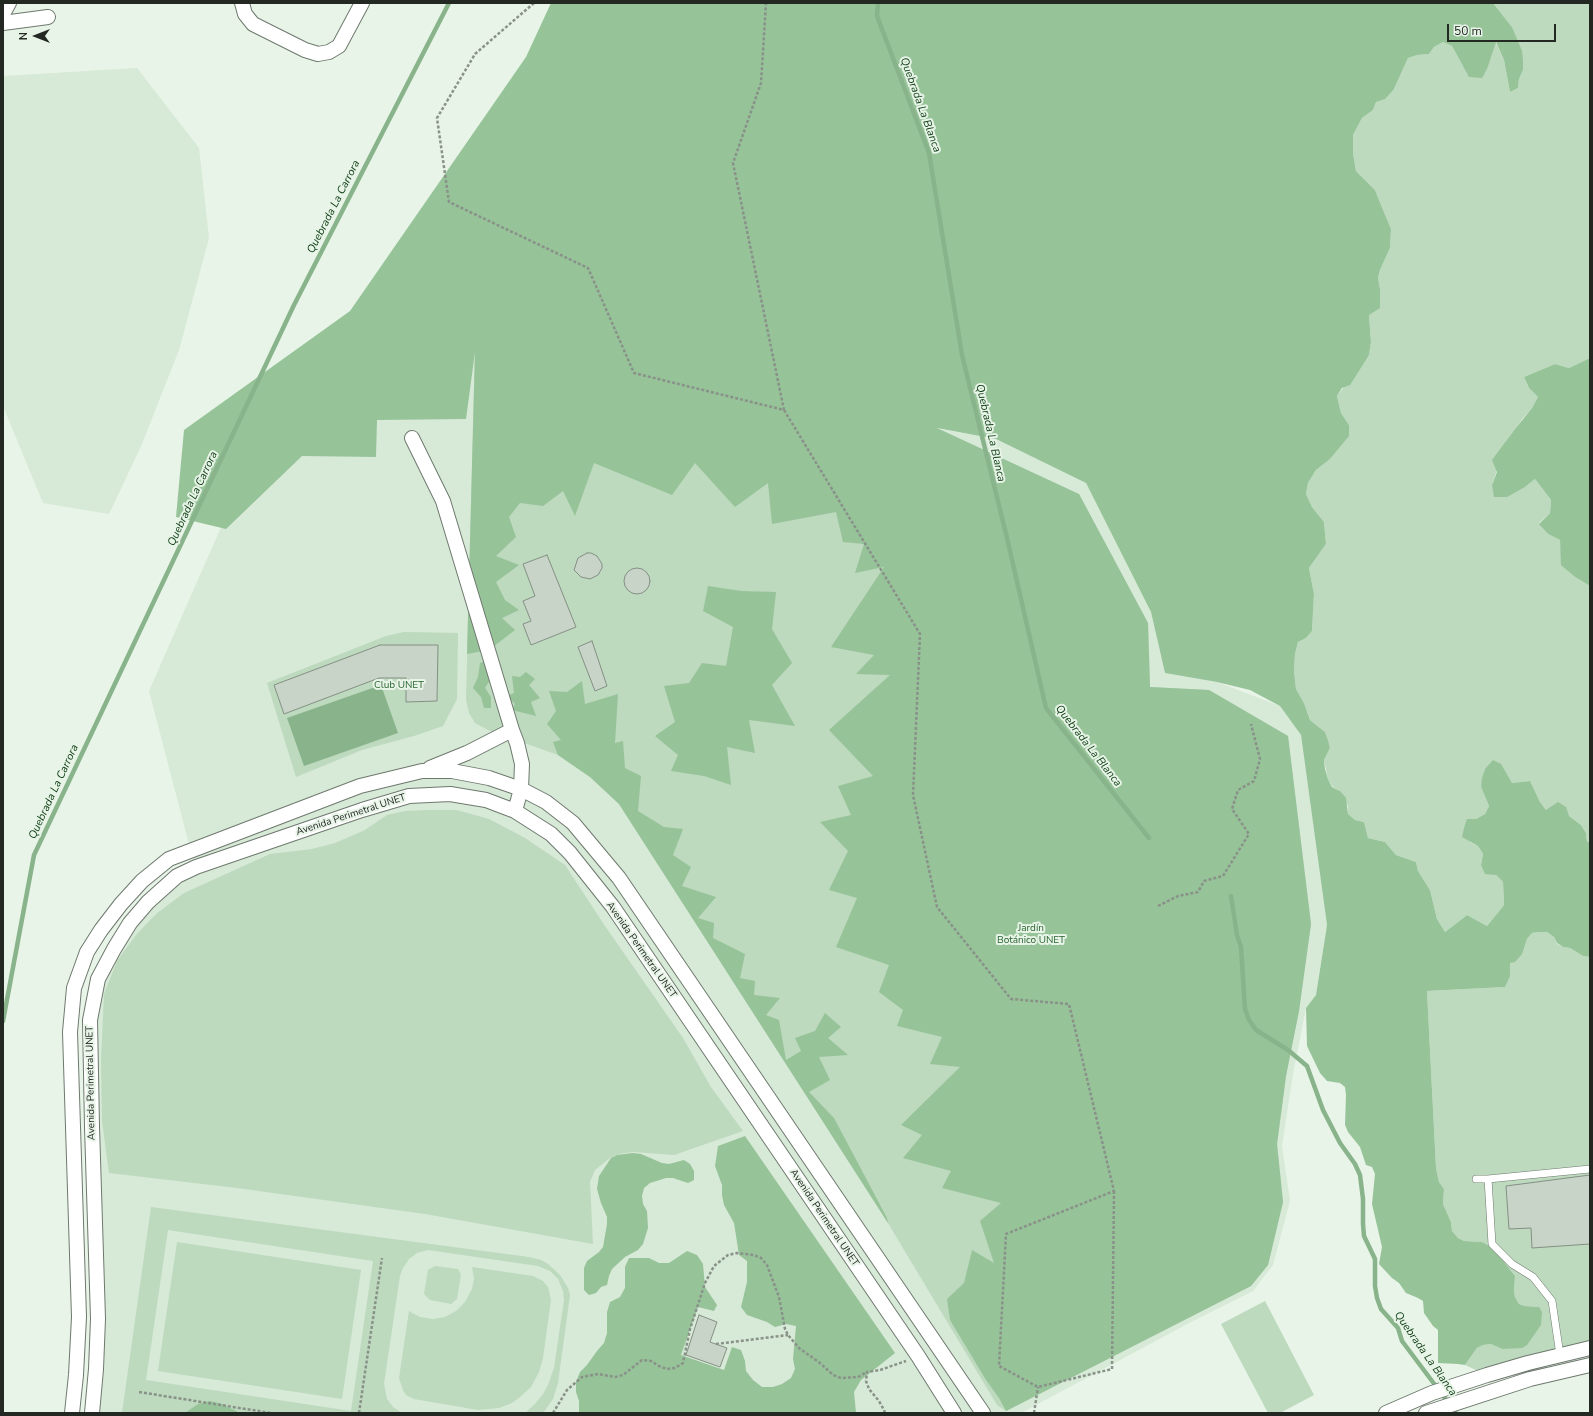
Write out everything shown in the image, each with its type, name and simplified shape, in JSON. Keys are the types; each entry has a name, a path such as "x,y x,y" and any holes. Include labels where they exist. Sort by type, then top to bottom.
{"street":[{"path":"3,14 8,3"},
{"path":"242,3 245,14 253,24 305,50 318,54 329,52 339,46 362,3"},
{"path":"3,23 48,17"},
{"path":"412,438 443,501 517,743 522,764 521,789 515,811"},
{"path":"72,1413 76,1375 79,1317 70,1032 74,988 87,952 101,930 142,881 169,859 360,786 422,770 467,752 512,730"},
{"path":"422,770 452,770 490,778 521,789 546,802 573,823 619,878 983,1413"},
{"name":"Avenida Perimetral UNET","path":"92,1413 98,1319 90,1020 98,979 114,949 130,923 148,902 177,876 196,867 362,810 409,796 450,794 486,800 515,811 550,834 570,853 613,907 918,1356 954,1413"},
{"path":"169,859 177,876"},
{"path":"79,1317 98,1319"},
{"path":"1386,1413 1432,1393 1487,1375 1590,1348"},
{"path":"1426,1413 1530,1379 1590,1365"}],"lane":[{"path":"1476,1179 1590,1170"},
{"path":"1488,1179 1492,1244 1512,1264 1533,1277 1552,1301 1560,1355"}],"path":[{"path":"534,3 474,54 438,118 449,202 588,268 634,373 784,410"},
{"path":"766,3 761,83 733,163 784,410 920,634 913,795 937,907 1011,999 1069,1004 1114,1191 1112,1369 1038,1387 999,1366 1006,1234 1114,1191"},
{"path":"1158,906 1178,896 1198,892 1204,881 1223,876 1249,834 1232,809 1238,790 1254,781 1260,759 1251,724"},
{"path":"553,1413 567,1390 582,1377 598,1374 614,1377 623,1375 642,1360 651,1361 667,1369 675,1368 683,1363 690,1329 701,1292 714,1266 728,1255 745,1253 761,1258 767,1265 779,1297 783,1321 788,1336 833,1375 841,1378 854,1378 867,1372 880,1370 918,1356"},
{"path":"359,1413 382,1258"},
{"path":"716,1344 788,1336"},
{"path":"867,1372 866,1381 869,1389 879,1401 884,1413"},
{"path":"1034,1413 1038,1387"},
{"path":"139,1392 271,1413"}],"shaded area":[{"path":"137,68 199,148 209,238 179,350 142,444 109,514 43,503 3,406 3,76"},
{"path":"475,346 996,439 1086,483 1151,612 1165,673 1217,682 1280,706 1301,735 1327,925 1316,995 1306,1008 1293,1074 1282,1146 1290,1201 1273,1265 1253,1291 1193,1321 1021,1413 92,1413 92,1127 98,979 130,923 195,867 149,691 255,450"},
{"path":"381,685 398,733 304,766 287,718"}],"green space":[{"path":"551,3 1493,3 1512,27 1522,51 1523,60 1523,70 1519,79 1518,88 1510,92 1504,60 1496,42 1487,69 1482,78 1469,77 1452,46 1443,42 1434,47 1429,54 1417,55 1408,58 1394,89 1385,99 1376,102 1373,110 1362,118 1353,135 1353,153 1356,171 1375,190 1391,229 1390,248 1378,278 1380,289 1380,308 1369,315 1371,342 1369,355 1350,385 1342,388 1337,396 1341,413 1349,425 1349,436 1329,460 1316,470 1308,483 1306,494 1312,507 1324,522 1326,544 1309,568 1314,594 1312,631 1306,638 1298,642 1295,654 1294,671 1296,689 1304,703 1310,720 1325,732 1328,740 1330,748 1324,760 1325,769 1332,787 1340,791 1346,798 1348,814 1355,820 1364,822 1368,838 1385,842 1396,855 1416,862 1418,871 1430,890 1437,919 1445,932 1467,915 1487,926 1504,905 1503,882 1496,875 1485,874 1481,865 1483,854 1478,846 1462,837 1467,819 1476,819 1485,814 1489,806 1481,787 1485,769 1493,760 1501,764 1512,783 1530,781 1540,802 1546,810 1558,802 1566,807 1569,816 1581,825 1586,833 1587,842 1590,842 1590,957 1583,956 1570,948 1563,947 1547,932 1532,933 1527,939 1522,954 1515,962 1510,963 1510,976 1505,987 1427,991 1436,1168 1439,1182 1444,1189 1443,1204 1451,1222 1452,1231 1458,1238 1464,1241 1482,1242 1491,1247 1501,1256 1515,1276 1514,1291 1515,1297 1519,1304 1539,1307 1542,1312 1541,1325 1527,1345 1522,1348 1502,1349 1491,1344 1483,1345 1477,1348 1465,1365 1438,1363 1438,1330 1433,1326 1424,1313 1423,1301 1406,1293 1399,1283 1379,1264 1382,1247 1372,1204 1375,1174 1372,1167 1366,1165 1360,1147 1348,1132 1345,1125 1345,1087 1340,1083 1327,1081 1320,1073 1307,1046 1306,1008 1316,995 1327,925 1301,735 1280,706 1250,690 1217,682 1165,673 1151,612 1086,483 996,439 937,428 1079,494 1148,623 1150,687 1209,690 1288,736 1311,924 1299,1011 1286,1076 1277,1144 1283,1202 1268,1265 1251,1286 1006,1411 950,1320 947,1299 964,1283 972,1250 994,1263 980,1221 1001,1203 942,1188 951,1171 903,1158 922,1135 901,1125 960,1067 930,1064 942,1037 897,1026 903,1010 879,992 889,965 836,947 857,898 829,890 848,851 820,822 851,815 838,786 873,776 829,730 890,675 856,674 874,655 831,647 884,567 855,573 864,544 843,542 836,512 772,524 768,483 735,507 695,463 672,495 594,463 575,516 563,491 543,506 520,503 509,517 516,537 496,556 519,565 496,582 505,600 519,610 502,618 515,630 489,650 467,654 475,352 466,419 377,420 376,457 302,456 226,529 176,517 184,430 350,311 526,57"},
{"path":"1493,3 1590,3 1590,358 1569,368 1555,364 1524,377 1529,388 1538,397 1532,408 1507,440 1492,485 1525,487 1535,479 1551,500 1550,513 1539,523 1548,534 1560,540 1562,565 1575,577 1590,586 1590,842 1587,842 1586,833 1581,825 1569,816 1546,810 1540,802 1530,781 1512,783 1507,775 1485,769 1481,787 1489,806 1485,814 1476,819 1470,842 1478,846 1483,854 1481,865 1496,875 1503,882 1504,905 1487,926 1467,915 1445,932 1437,919 1430,890 1418,871 1416,862 1396,855 1385,842 1368,838 1364,822 1355,820 1348,814 1348,806 1340,791 1333,787 1328,779 1324,760 1330,748 1325,732 1310,720 1304,703 1296,689 1294,671 1295,654 1298,642 1306,638 1312,631 1314,594 1309,568 1326,544 1324,522 1312,507 1306,494 1308,483 1316,470 1329,460 1349,425 1341,413 1337,396 1369,355 1371,342 1369,315 1380,289 1378,278 1380,270 1390,248 1391,229 1375,190 1356,171 1353,153 1353,135 1362,118 1373,110 1376,102 1394,89 1408,58 1417,55 1429,54 1434,47 1443,42 1452,46 1463,66 1492,49 1495,41 1504,60 1510,92 1518,88 1519,79 1523,70 1523,60 1512,27"},
{"name":"Jardín Botánico UNET","path":"475,346 1079,494 1148,623 1150,687 1209,690 1288,736 1311,924 1299,1011 1286,1076 1277,1144 1283,1202 1268,1265 1251,1286 1006,1411 997,1405 888,1223 619,804 590,777 558,755 488,730 475,723 469,713 466,700"},
{"path":"1590,358 1590,586 1575,577 1561,565 1560,540 1548,534 1539,524 1550,513 1551,500 1535,479 1525,487 1507,497 1494,497 1492,485 1497,472 1492,460 1532,408 1538,397 1529,388 1524,377 1555,364 1569,368"},
{"path":"708,586 741,591 776,592 772,629 792,663 772,685 795,726 749,720 755,753 727,747 731,785 704,776 671,771 678,755 655,736 675,722 664,686 689,683 702,663 726,666 733,627 703,611"},
{"name":"Club UNET","path":"404,632 458,633 457,699 443,726 414,736 362,750 296,777 267,683 386,636"},
{"path":"494,658 495,672 485,688 491,697 491,708 484,708 481,697 473,688 478,677 480,663"},
{"path":"526,672 535,679 529,685 540,698 531,702 536,716 512,710 515,704 507,696 514,693 512,676 520,677"},
{"path":"582,681 585,704 618,694 615,743 623,741 625,768 641,776 638,811 664,827 683,829 673,855 691,867 682,886 716,897 698,918 714,923 713,938 745,954 740,978 755,981 754,995 780,998 766,1015 779,1020 786,1060 801,1051 795,1038 815,1031 825,1013 841,1027 828,1038 848,1055 819,1057 830,1080 809,1092 834,1118 887,1218 888,1223 619,804 590,777 558,755 553,742 561,740 547,724 556,711 549,691 567,692"},
{"path":"457,810 489,819 525,838 565,865 605,926 683,1038 711,1087 743,1131 674,1155 633,1152 619,1154 610,1158 595,1170 590,1182 593,1244 425,1214 237,1188 109,1173 102,1121 101,1060 104,994 117,961 136,935 156,914 184,893 270,854 312,849 335,843 365,830 387,815 405,811"},
{"path":"1547,932 1554,937 1557,944 1570,948 1583,956 1590,957 1590,1348 1487,1375 1465,1365 1477,1348 1483,1345 1491,1344 1502,1349 1509,1348 1539,1307 1519,1304 1515,1297 1514,1291 1515,1276 1501,1256 1482,1242 1464,1241 1458,1238 1452,1231 1451,1222 1443,1204 1444,1189 1439,1182 1436,1168 1427,991 1505,987 1510,969 1510,963 1524,946 1532,933"},
{"path":"745,1136 895,1353 861,1380 854,1392 856,1413 579,1413 576,1382 580,1372 604,1343 607,1333 607,1312 610,1302 620,1297 625,1288 625,1267 629,1258 649,1258 659,1263 669,1263 687,1251 697,1255 703,1264 705,1287 717,1305 714,1311 698,1307 681,1355 724,1370 732,1347 741,1350 745,1361 746,1371 753,1380 762,1387 773,1387 782,1384 791,1378 795,1369 793,1359 796,1326 786,1324 775,1327 767,1322 747,1315 741,1307 747,1282 747,1261 739,1255 734,1223 724,1205 722,1185 715,1166 718,1146"},
{"path":"633,1153 641,1154 662,1163 669,1164 684,1160 690,1164 694,1171 694,1180 688,1183 673,1178 666,1178 650,1183 644,1188 642,1196 643,1204 647,1211 648,1228 643,1244 638,1250 625,1257 612,1269 607,1285 601,1287 596,1293 589,1295 584,1290 584,1268 587,1261 603,1247 607,1224 607,1217 597,1189 599,1176 611,1158 617,1155"},
{"path":"151,1207 529,1257 541,1260 548,1264 560,1275 568,1288 570,1295 558,1383 553,1399 543,1413 525,1413 543,1394 554,1368 564,1300 563,1291 558,1279 550,1271 538,1266 428,1250 417,1253 409,1259 400,1276 384,1384 387,1399 393,1407 402,1413 122,1413","holes":["168,1230 373,1261 351,1411 146,1380"]},
{"path":"177,1242 361,1270 342,1399 158,1371"},
{"path":"435,1266 458,1269 461,1275 457,1299 451,1304 430,1300 424,1294 428,1270"},
{"path":"472,1267 533,1276 543,1281 548,1287 551,1300 543,1358 539,1372 531,1387 520,1397 512,1403 499,1408 478,1410 414,1399 406,1395 399,1378 409,1311 420,1317 433,1319 445,1317 456,1311 465,1302 472,1289 474,1279"},
{"path":"1265,1301 1314,1395 1280,1413 1268,1413 1221,1324"},
{"path":"210,1401 222,1404 240,1413 185,1413 198,1404"}],"building":[{"path":"587,553 597,556 602,564 602,568 598,575 590,579 581,577 574,570 578,558"},
{"path":"547,555 576,627 531,645 523,624 531,621 523,601 535,596 523,564"},
{"path":"637,568 646,572 650,581 646,590 637,594 628,590 624,581 628,572"},
{"path":"592,641 607,686 595,691 578,647"},
{"path":"380,645 438,645 437,701 406,702 406,678 379,678 284,714 274,685"},
{"path":"1590,1175 1590,1244 1532,1248 1531,1228 1509,1229 1506,1186"},
{"path":"699,1315 717,1322 710,1342 727,1348 720,1367 686,1355"}],"waterway":[{"name":"Quebrada La Carrora","path":"3,1021 34,855 294,305 449,3"},
{"name":"Quebrada La Blanca","path":"878,3 877,16 929,153 962,355 1007,538 1046,708 1149,838"},
{"name":"Quebrada La Blanca","path":"1231,896 1237,935 1241,947 1245,1009 1249,1020 1256,1030 1288,1050 1307,1066 1323,1110 1340,1143 1355,1164 1360,1175 1363,1199 1364,1236 1375,1259 1375,1286 1381,1309 1398,1328 1402,1341 1456,1413"}]}
